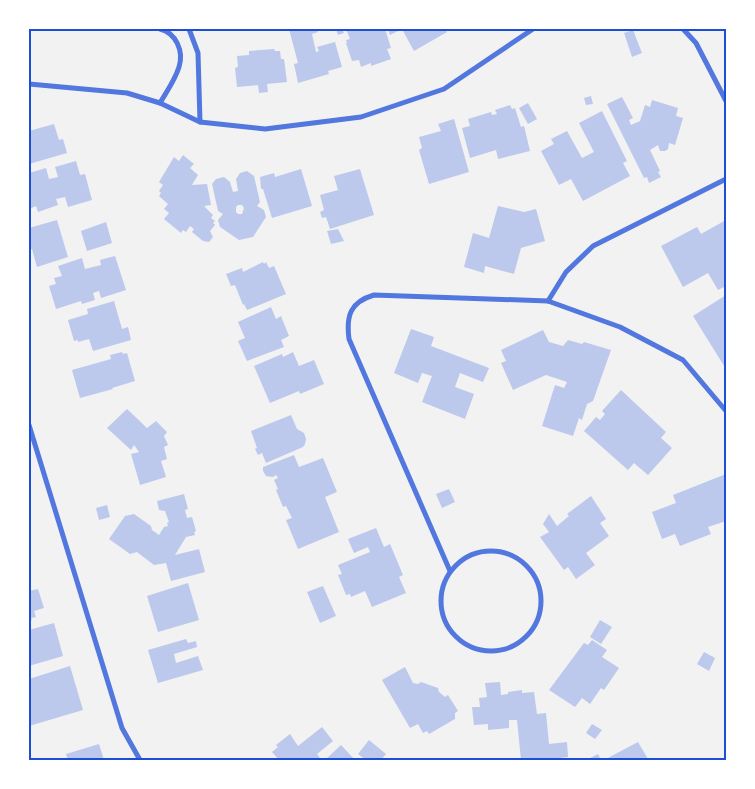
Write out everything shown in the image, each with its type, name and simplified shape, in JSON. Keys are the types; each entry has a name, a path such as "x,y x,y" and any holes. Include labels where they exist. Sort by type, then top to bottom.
{"street":[{"path":"160,29 174,36 179,46 180,65 160,103"},
{"path":"189,29 198,53 200,122"},
{"path":"29,84 127,94 160,103 200,122 265,130 361,117 444,89 533,29"},
{"path":"683,29 696,43 726,101"},
{"path":"548,301 566,272 594,246 726,179"},
{"path":"450,571 349,339 347,323 352,308 362,298 374,295 548,301 620,327 683,360 726,411"},
{"path":"29,425 122,728 140,760"},
{"path":"496,551 513,556 527,566 537,581 541,598 539,615 531,631 518,643 504,650 481,650 460,641 449,630 442,615 440,600 443,584 450,571 463,558 479,552 496,551"}],"building":[{"path":"289,29 317,29 318,32 312,34 316,52 319,51 317,47 335,42 342,67 328,71 329,74 298,83 294,64 298,63"},
{"path":"336,29 342,29 344,33 338,35"},
{"path":"346,29 385,29 391,48 387,49 391,59 371,66 371,63 361,67 359,60 352,61 346,43 346,40 350,39"},
{"path":"388,29 402,29 390,35"},
{"path":"402,29 445,29 447,32 414,51"},
{"path":"633,30 642,53 632,57 624,33"},
{"path":"274,49 275,51 280,51 281,59 284,59 287,82 267,84 268,92 259,93 258,85 237,87 235,68 238,67 237,56 249,55 249,51"},
{"path":"591,96 593,104 586,105 584,98"},
{"path":"622,97 633,118 629,120 631,125 640,121 645,105 650,107 652,100 678,108 676,116 683,118 675,145 669,143 668,149 665,151 660,151 658,145 650,150 661,177 649,183 647,177 644,178 607,104"},
{"path":"528,103 537,119 528,124 519,108"},
{"path":"510,105 512,109 515,108 521,127 524,126 530,151 498,159 496,150 470,158 462,128 470,126 468,119 491,112 492,115 497,114 495,110"},
{"path":"602,111 627,161 623,163 630,176 583,201 571,179 559,185 541,151 554,144 551,139 567,131 582,158 594,152 579,123"},
{"path":"454,119 469,172 429,184 419,150 422,148 419,137 441,131 438,124"},
{"path":"54,124 59,140 63,139 67,153 29,164 29,131"},
{"path":"183,155 194,164 190,168 198,175 192,185 207,184 211,205 204,206 213,215 211,218 215,221 213,223 215,225 210,231 213,237 209,242 203,241 192,232 194,229 190,226 186,232 183,230 181,233 164,219 169,213 164,209 168,204 159,196 161,193 159,191 163,185 159,182 174,157 179,161"},
{"path":"76,161 80,175 85,174 92,200 68,207 65,197 56,199 58,205 38,212 36,206 29,209 29,173 46,168 49,179 58,177 55,167"},
{"path":"301,169 312,206 272,218 263,189 261,189 260,177 274,173 275,177"},
{"path":"360,169 374,215 330,229 326,217 322,218 320,212 324,210 320,195 338,190 334,176"},
{"path":"247,171 254,176 260,202 257,206 264,210 266,217 253,237 239,240 220,227 218,220 223,214 218,211 212,184 216,179 224,177 230,182 233,192 238,191 236,179 240,173","holes":["242,205 244,208 242,214 238,214 236,207"]},
{"path":"498,206 524,212 536,209 545,241 521,248 514,274 485,266 484,273 464,267 473,233 489,238"},
{"path":"57,220 68,257 37,267 32,249 29,250 29,228"},
{"path":"726,220 726,286 718,290 708,273 683,287 661,246 697,227 701,234"},
{"path":"106,222 112,243 87,251 81,231"},
{"path":"338,229 344,241 331,244 327,231"},
{"path":"115,256 126,290 101,298 99,291 93,293 95,300 82,304 81,301 56,309 49,286 56,284 54,278 62,276 58,266 82,258 85,269 101,265 100,260"},
{"path":"263,262 264,264 266,262 269,268 274,266 286,294 247,310 235,285 231,286 226,274 242,268 243,272"},
{"path":"726,295 726,369 693,316"},
{"path":"114,301 122,329 128,327 131,340 93,351 89,339 78,342 78,340 74,341 68,320 88,314 87,309"},
{"path":"271,307 276,319 281,316 289,336 281,340 284,347 247,361 238,341 245,338 238,322"},
{"path":"411,329 434,337 431,346 489,368 483,382 460,373 455,387 474,394 465,419 422,402 432,376 422,373 418,383 394,373"},
{"path":"543,330 549,342 563,346 568,340 582,344 584,342 611,350 593,401 587,404 582,420 579,418 573,436 542,426 555,385 564,388 567,382 546,375 513,390 501,363 506,361 501,350"},
{"path":"122,352 123,354 127,353 135,381 80,398 72,370 111,359 110,355"},
{"path":"293,352 299,366 314,360 324,384 300,394 299,391 270,403 254,366 282,354 283,357"},
{"path":"621,390 666,432 661,438 672,448 648,475 634,463 628,470 584,431 596,417 600,420 605,414 602,411"},
{"path":"127,409 147,428 156,421 167,432 164,436 168,445 164,447 167,459 161,461 166,477 140,485 131,454 139,452 134,445 131,450 107,428"},
{"path":"291,415 297,429 304,433 305,444 303,447 266,463 262,453 258,455 255,449 257,448 251,431"},
{"path":"294,455 299,467 323,458 337,492 325,497 339,532 298,549 286,520 292,518 286,506 283,507 276,490 278,489 274,480 278,478 276,475 273,477 266,476 263,471 263,467"},
{"path":"726,474 726,521 708,527 711,534 680,546 675,534 662,539 652,512 676,503 673,495"},
{"path":"449,489 455,502 442,508 436,494"},
{"path":"184,494 188,509 185,510 187,518 192,517 196,531 194,532 195,535 186,537 175,555 199,549 205,572 171,581 166,563 154,565 137,552 130,554 109,539 125,516 134,514 151,526 152,530 159,535 164,527 168,526 167,523 169,522 165,511 159,510 157,501"},
{"path":"591,496 606,519 600,523 609,536 586,553 595,565 576,579 568,567 564,570 540,537 549,532 543,524 549,514 557,526 569,516 567,514"},
{"path":"107,505 110,517 99,520 96,508"},
{"path":"376,528 384,547 390,544 403,575 399,577 406,593 372,607 365,591 351,597 350,594 346,595 338,575 342,574 338,565 370,552 368,547 354,553 348,539"},
{"path":"188,583 199,620 158,632 147,596"},
{"path":"323,586 336,616 320,623 307,592"},
{"path":"38,589 44,608 34,611 36,617 31,618 32,620 29,621 29,591"},
{"path":"600,620 612,627 601,644 590,637"},
{"path":"54,623 63,656 29,666 29,630"},
{"path":"186,639 188,643 196,641 197,647 174,654 176,663 198,656 203,670 158,683 148,650"},
{"path":"592,640 607,650 602,657 619,668 604,690 601,688 590,704 582,698 575,707 549,690 584,643 588,645"},
{"path":"704,652 715,658 709,671 697,664"},
{"path":"70,666 83,710 29,726 29,679"},
{"path":"405,667 413,683 418,684 421,682 438,688 439,692 445,697 448,695 458,711 455,713 455,719 429,734 427,731 423,733 418,724 410,728 382,680"},
{"path":"500,682 501,695 522,690 522,693 534,692 537,714 546,713 549,744 567,742 568,757 551,760 521,760 517,720 509,720 509,728 488,730 488,724 474,725 472,707 480,707 479,698 487,697 485,683"},
{"path":"592,724 602,730 595,739 586,733"},
{"path":"322,727 333,741 317,754 320,758 317,760 279,760 272,752 278,747 276,745 290,734 298,746"},
{"path":"369,740 386,754 381,760 366,760 358,754"},
{"path":"638,742 648,759 604,760"},
{"path":"99,744 104,760 68,760 66,754"},
{"path":"341,745 355,760 325,760"},
{"path":"598,754 601,760 586,760"}]}
